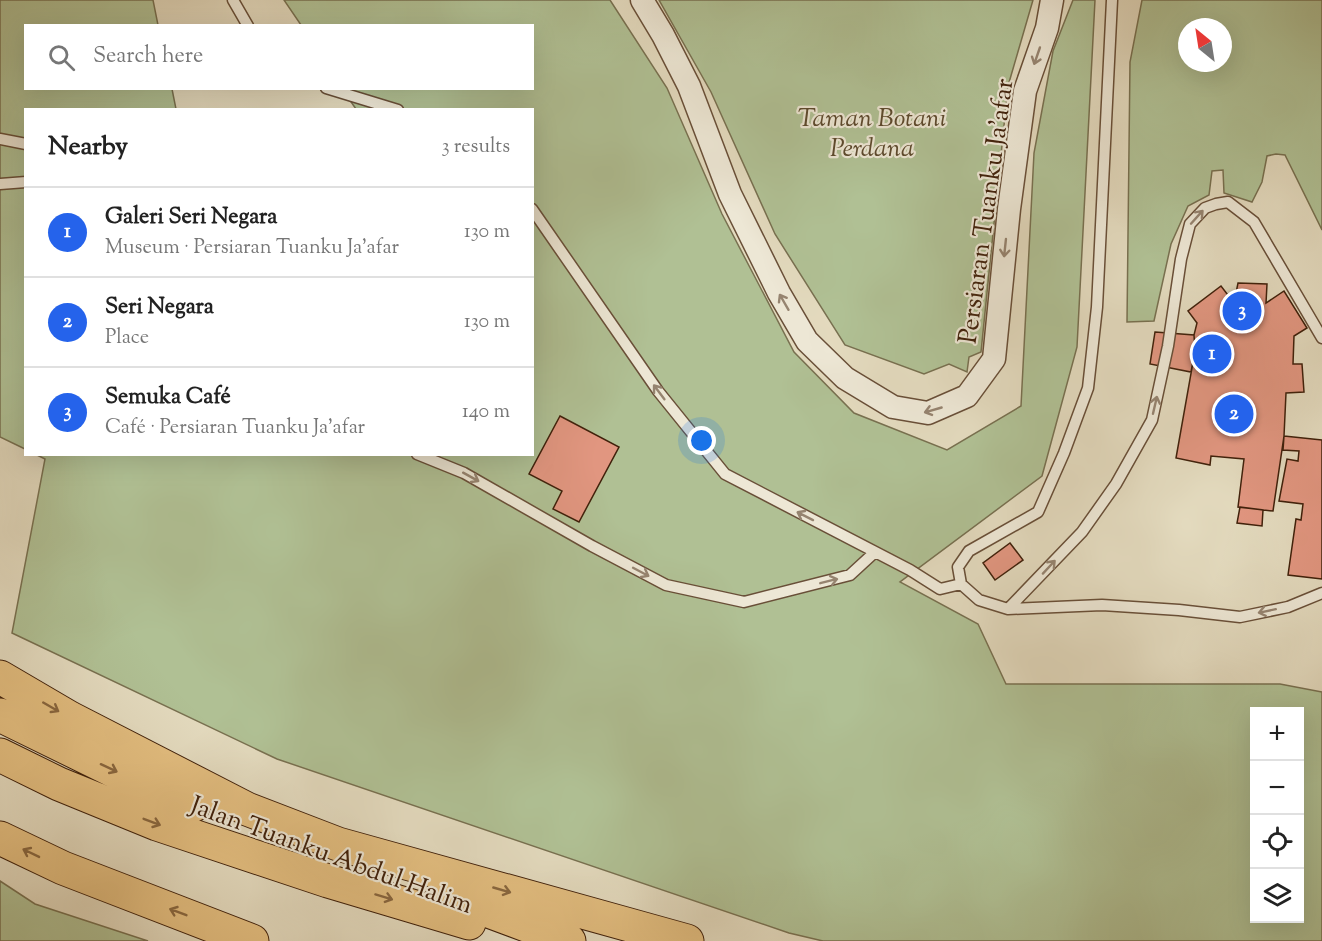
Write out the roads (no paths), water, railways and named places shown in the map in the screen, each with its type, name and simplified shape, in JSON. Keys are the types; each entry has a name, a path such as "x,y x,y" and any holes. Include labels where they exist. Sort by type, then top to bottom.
{"main road":[{"path":"0,677 70,718 248,809 338,844 687,941"},
{"name":"Jalan Tuanku Abdul Halim","path":"0,715 110,769 272,837 454,897 569,941"},
{"path":"0,755 59,784 157,824 350,887 452,918 540,941"},
{"path":"0,838 63,868 252,941"}],"street":[{"name":"Persiaran Tuanku Ja'afar","path":"642,0 663,35 688,86 730,194 779,293 807,341 845,378 893,407 928,413 967,396 994,359 1009,209 1025,91 1047,28 1052,0"}],"lane":[{"path":"233,0 247,24"},
{"path":"1112,0 1097,307 1088,388 1064,453 1038,512 969,551 958,567 961,584 980,600 1008,609 1102,605 1240,617 1288,607 1322,593"},
{"path":"333,90 391,108"},
{"path":"0,139 24,144"},
{"path":"0,184 24,182"},
{"path":"1008,609 1082,532 1116,484 1152,420 1168,346 1181,259 1190,224 1205,208 1228,202 1254,222 1322,338"},
{"path":"534,212 658,392 724,474 910,570 940,589 961,584"},
{"path":"422,456 464,473 666,585 744,602 850,575 875,552"}],"place":[{"name":"Semuka Café","path":"1242,311"},
{"name":"Galeri Seri Negara","path":"1212,354"},
{"name":"Seri Negara","path":"1234,414"}],"park label":[{"name":"Taman Botani Perdana","path":"872,132"}]}
